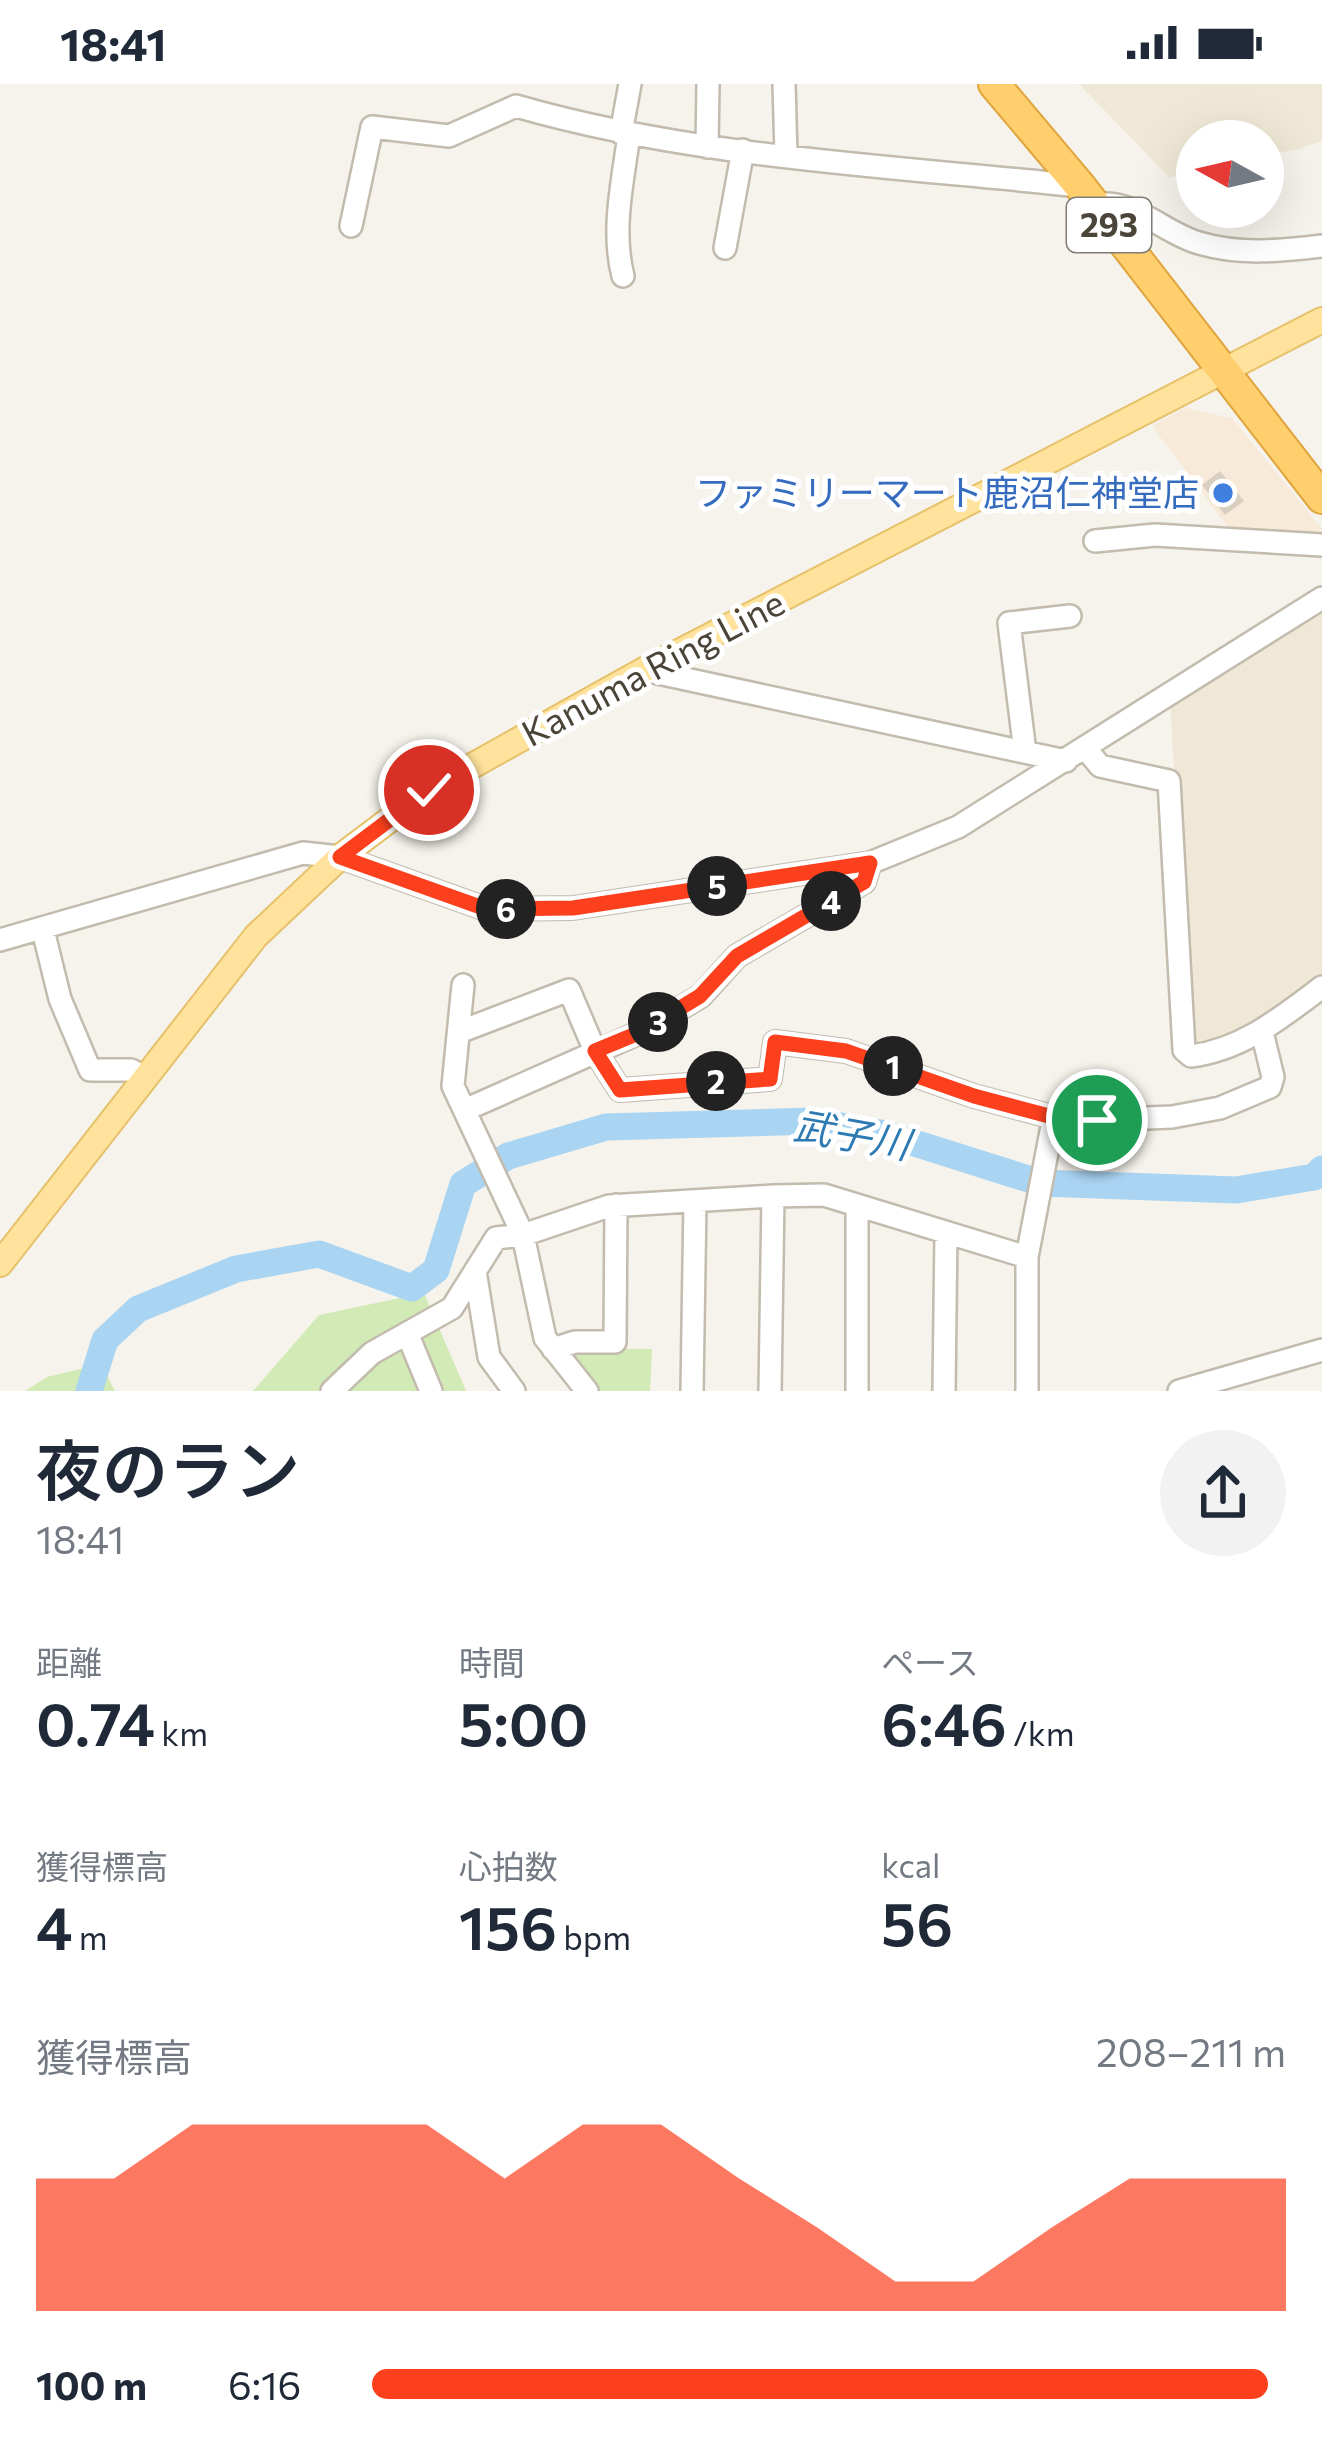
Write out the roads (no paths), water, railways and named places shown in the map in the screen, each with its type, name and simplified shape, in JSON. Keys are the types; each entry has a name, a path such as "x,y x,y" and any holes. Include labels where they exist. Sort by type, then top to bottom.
{"highway":[{"name":"293","path":"994,84 1087,195 1322,498"}],"main road":[{"name":"Kanuma Ring Line","path":"0,1264 256,936 340,857 429,790 644,670 1322,320"}],"street":[{"path":"623,276 617,235 630,84"},
{"path":"707,147 708,84"},
{"path":"784,84 787,154"},
{"path":"351,226 372,127 449,136 515,106 625,134 707,147 1117,201 1172,233 1202,244 1253,251 1322,246"},
{"path":"725,248 743,150"},
{"path":"1094,541 1155,535 1322,545"},
{"path":"0,940 303,854 340,857 486,909 573,908 870,863 958,827 1322,598"},
{"path":"1025,752 1010,622 1070,616"},
{"path":"644,670 1025,752 1076,755 1100,766 1169,781 1184,1050 1191,1056 1204,1054 1262,1032 1322,987"},
{"path":"467,1108 641,1032 700,996 737,956 864,882 870,863"},
{"path":"43,930 60,999 90,1070 131,1070 143,1077"},
{"path":"464,985 453,1086 523,1235 545,1338 587,1391"},
{"path":"459,1032 569,990 595,1051 620,1090 770,1079 775,1042 846,1051 974,1096 1054,1116 1097,1120 1220,1108 1270,1087 1273,1076 1262,1032"},
{"path":"1028,1391 1027,1257 1054,1116"},
{"path":"770,1391 772,1196"},
{"path":"332,1391 372,1353 452,1308 496,1238 523,1235 616,1205 824,1196 1027,1257"},
{"path":"692,1391 695,1201"},
{"path":"553,1348 574,1342 615,1342 616,1205"},
{"path":"857,1207 857,1391"},
{"path":"944,1391 946,1233"},
{"path":"475,1271 489,1357 514,1391"},
{"path":"407,1333 431,1391"},
{"path":"1179,1391 1322,1350"}],"waterway":[{"name":"武子川","path":"89,1391 105,1340 138,1309 236,1269 319,1254 412,1288 436,1270 463,1184 508,1156 606,1127 812,1121 886,1134 1041,1183 1236,1190 1314,1177 1322,1169"}],"place":[{"name":"ファミリーマート鹿沼仁神堂店","path":"1223,493"}]}
